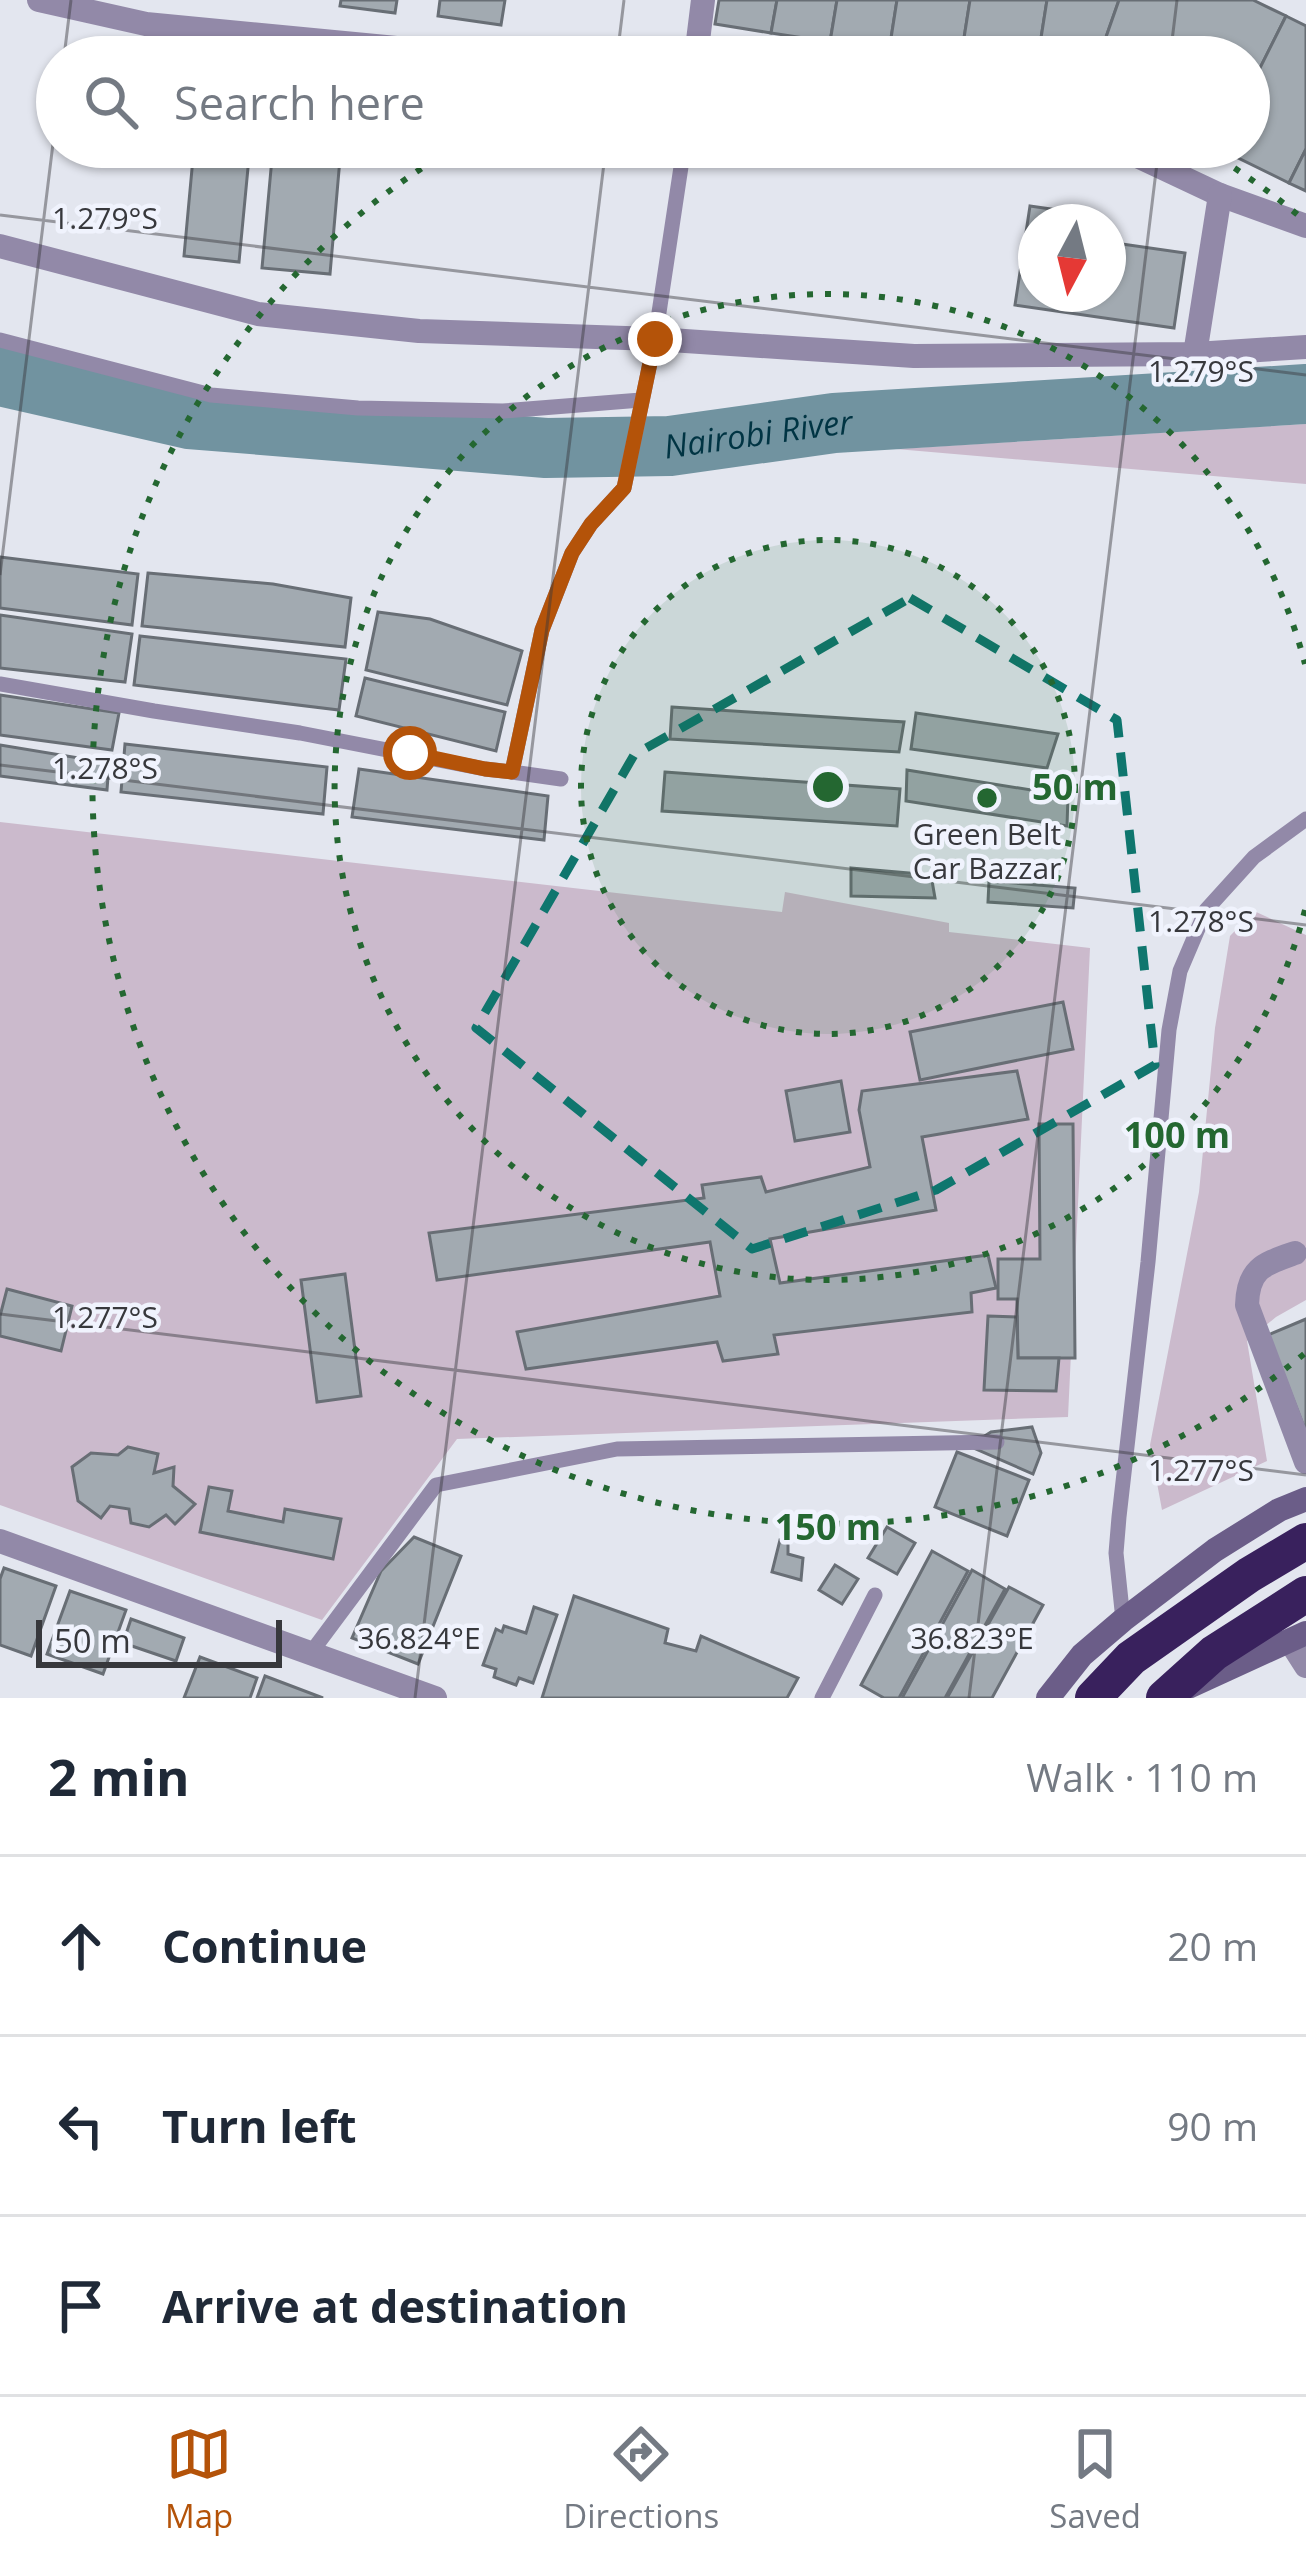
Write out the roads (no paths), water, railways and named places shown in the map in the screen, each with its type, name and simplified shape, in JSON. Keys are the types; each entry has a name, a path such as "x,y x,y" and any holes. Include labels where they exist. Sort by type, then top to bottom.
{"highway":[{"path":"1093,1698 1131,1658 1306,1541"},
{"path":"1165,1697 1214,1653 1306,1594"}],"street":[{"path":"39,0 146,24 271,36"},
{"path":"699,36 703,0"},
{"path":"1163,168 1306,226"},
{"path":"1195,354 1220,195"},
{"path":"0,246 258,314 419,331 655,339 914,356 1195,354 1306,347"},
{"path":"1295,1253 1261,1265 1247,1285 1246,1305 1306,1462"},
{"path":"1048,1698 1082,1655 1123,1620 1215,1550 1306,1499"},
{"path":"0,1541 435,1698"},
{"path":"1165,1697 1298,1637 1306,1666"}],"lane":[{"path":"512,772 542,630 564,572 591,524 624,488 655,339 681,168"},
{"path":"0,340 211,395 358,408 503,411 640,400"},
{"path":"0,683 561,779"},
{"path":"1123,1620 1116,1553 1119,1517 1169,1030 1180,970 1207,910 1254,857 1306,819"},
{"path":"310,1654 436,1485 617,1449 997,1442"},
{"path":"822,1698 874,1595"}],"waterway":[{"name":"Nairobi River","path":"0,376 189,419 546,448 670,446 834,423 1306,394"}],"place":[{"name":"Green Belt Car Bazzar","path":"987,798"}]}
